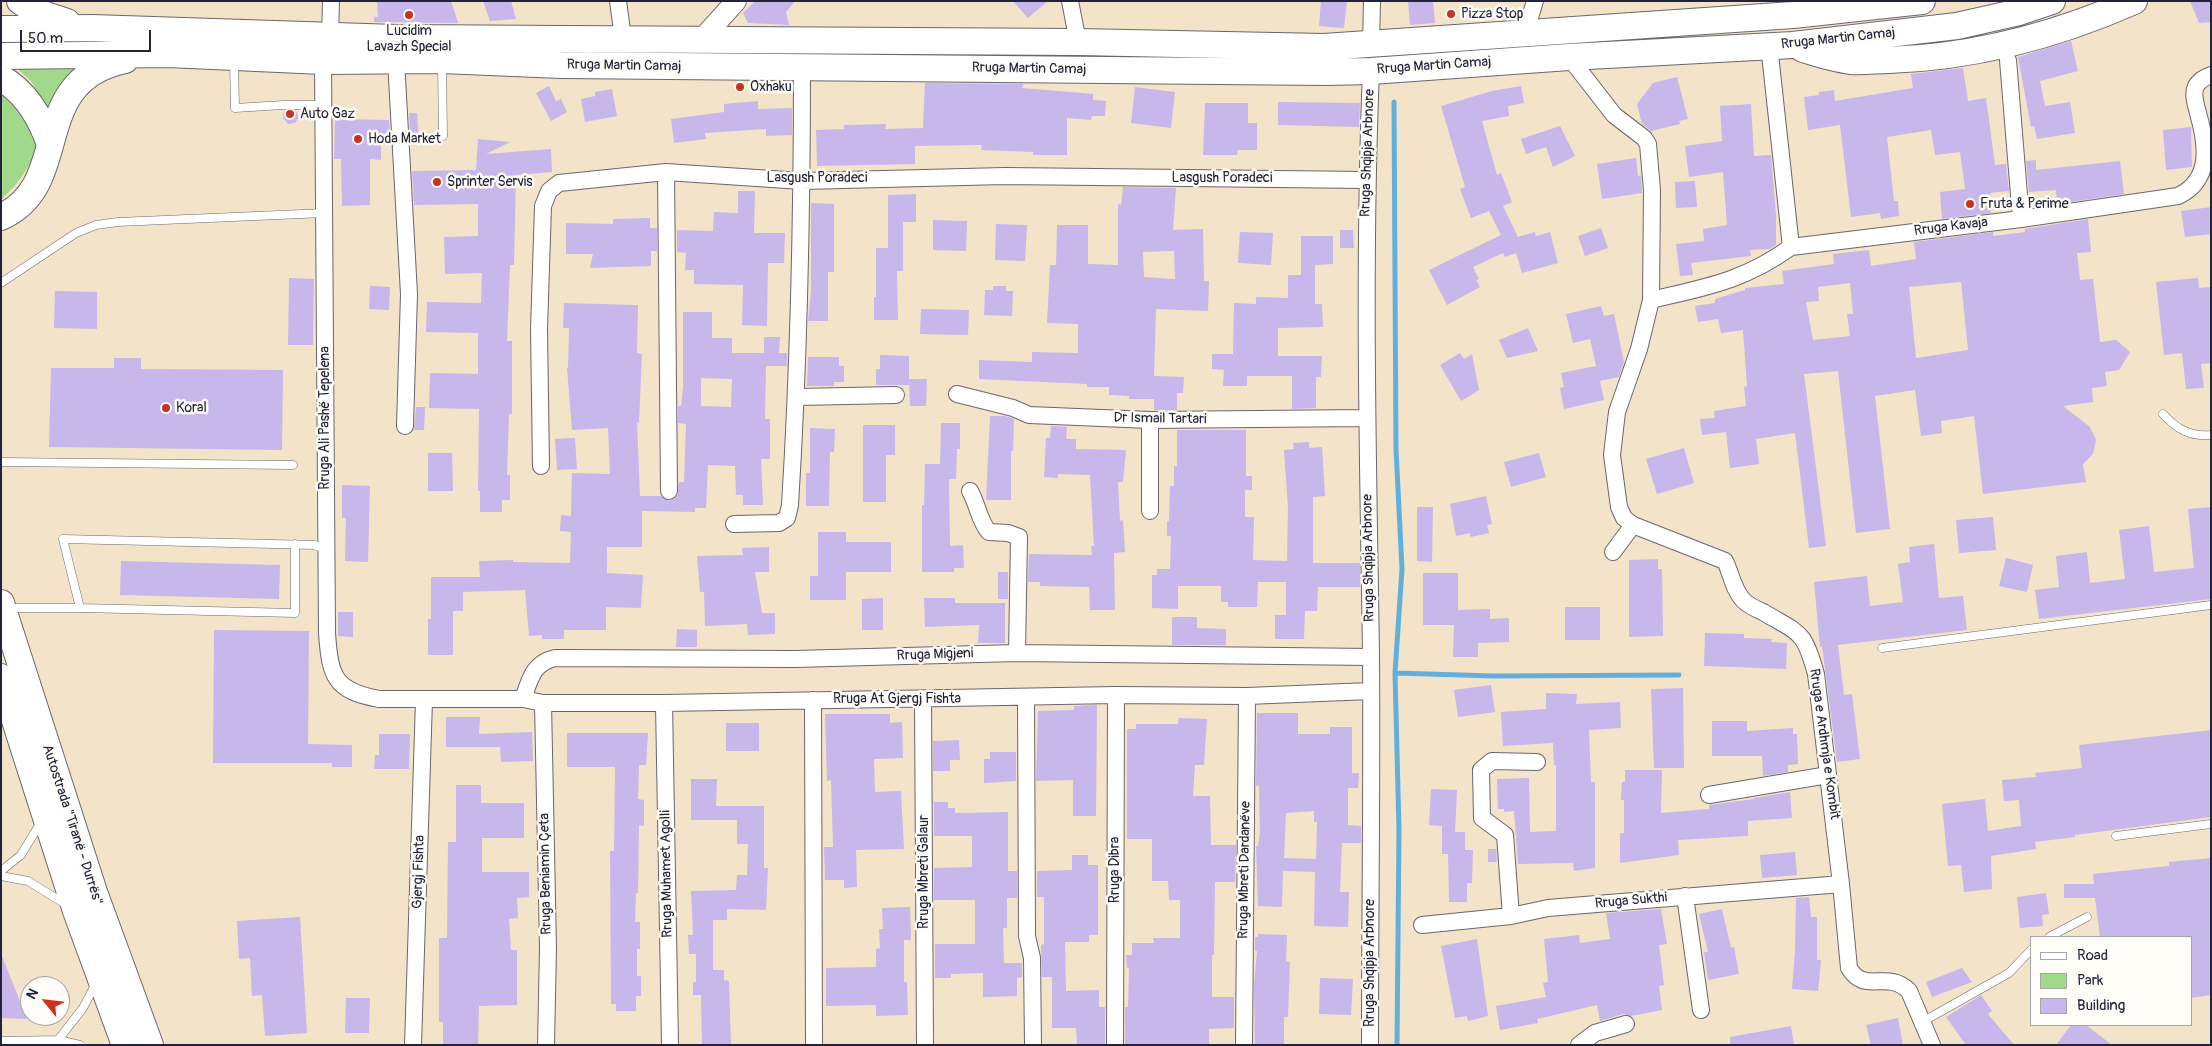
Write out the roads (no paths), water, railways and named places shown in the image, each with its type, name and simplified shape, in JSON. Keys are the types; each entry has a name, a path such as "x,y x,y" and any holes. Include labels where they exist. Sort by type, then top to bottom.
{"highway":[{"path":"20,1 45,15 92,28"},
{"name":"Rruga Martin Camaj","path":"1,29 92,28 327,49 396,60 561,65 1326,72 1371,58 1525,34 1801,8 1922,1"},
{"name":"Rruga Martin Camaj","path":"1,56 168,54 233,57 327,49 624,38 1078,42 1324,47 1371,58 1569,57 1781,45 1957,26 2019,12 2052,1"},
{"path":"1781,45 1852,61 1911,59 1973,52 2038,36 2097,18 2134,1"},
{"path":"1,217 17,207 33,190 44,169 55,124 65,101 76,87 105,66 123,60 168,54"},
{"path":"1,78 15,88 29,102 45,129 50,145"},
{"name":"Autostrada \"Tiranë - Durrës\"","path":"2,605 94,892 150,1045"},
{"name":"Autostrada \"Tiranë - Durrës\"","path":"1,677 76,911 125,1045"}],"street":[{"name":"Rruga Ali Pashë Tepelena","path":"331,1 322,105 326,550 329,662 338,681 357,695 379,699 424,700"},
{"path":"618,1 624,38"},
{"path":"702,39 736,1"},
{"path":"1070,1 1078,42"},
{"name":"Rruga Shqipja Arbnore","path":"1370,1045 1371,656 1366,418 1367,180 1372,1"},
{"path":"1525,34 1535,1"},
{"path":"1781,45 1791,247"},
{"path":"1569,57 1614,115 1637,132 1648,144 1652,190 1651,300 1639,349 1617,412 1614,433 1613,469 1619,507 1624,518 1633,525 1613,552"},
{"path":"396,60 409,294 405,426"},
{"path":"2008,60 2021,219"},
{"path":"734,524 779,523 787,518 790,506 797,397 802,181 802,67"},
{"name":"Rruga Kavaja","path":"1651,300 1712,286 1741,277 1773,260 1791,247 2021,219 2163,199 2189,191 2204,173 2206,161 2203,131 2194,92 2196,85 2211,75"},
{"path":"666,172 669,491"},
{"name":"Lasgush Poradeci","path":"541,466 540,329 543,206 549,190 559,183 666,172 802,181 1005,176 1367,180"},
{"name":"Dr Ismail Tartari","path":"957,394 1014,408 1029,415 1150,420 1366,418"},
{"path":"797,397 896,396"},
{"path":"1150,420 1150,511"},
{"path":"970,491 977,504 982,525 989,532 1008,533 1020,538 1017,653"},
{"name":"Rruga e Ardhmja e Kombit","path":"1633,525 1721,558 1725,561 1743,600 1792,628 1809,648 1816,674 1842,884 1849,968 1854,977 1862,981 1892,980 1902,984 1909,991 1932,1045"},
{"name":"Rruga Migjeni","path":"523,699 532,675 537,668 543,661 555,658 796,659 1017,653 1371,656"},
{"name":"Rruga At Gjergj Fishta","path":"424,700 523,699 543,703 664,703 923,700 1116,695 1247,696 1370,691"},
{"name":"Rruga Dibra","path":"1115,1045 1116,695"},
{"name":"Rruga Mbreti Dardanëve","path":"1244,1045 1247,696"},
{"path":"1026,697 1027,936 1032,958 1033,1045"},
{"name":"Gjergj Fishta","path":"413,1045 424,700"},
{"path":"813,700 814,1045"},
{"name":"Rruga Mbreti Galaur","path":"923,700 925,1045"},
{"name":"Rruga Beniamin Çeta","path":"543,703 548,948 546,1045"},
{"name":"Rruga Muhamet Agolli","path":"664,703 670,1045"},
{"path":"1511,916 1505,836 1482,818 1481,770 1492,761 1537,762"},
{"path":"1708,795 1828,775"},
{"name":"Rruga Sukthi","path":"1422,925 1511,916 1548,908 1842,884"},
{"path":"1685,896 1701,1010"},
{"path":"1579,1045 1595,1033 1626,1024"}],"lane":[{"path":"233,57 235,108 322,105"},
{"path":"442,60 443,136"},
{"path":"1,283 76,233 96,225 137,221 324,213"},
{"path":"2163,414 2187,434 2211,435"},
{"path":"1,462 292,465"},
{"path":"80,608 63,539 295,544 315,545 326,550"},
{"path":"2,605 295,613 295,544"},
{"path":"1882,648 2211,605"},
{"path":"1,871 21,855 45,813"},
{"path":"2116,836 2211,824"},
{"path":"1,876 28,881 76,911"},
{"path":"2051,936 2087,917"},
{"path":"1922,1022 2010,973 2030,951"},
{"path":"58,1040 83,1008 100,975"},
{"path":"1,1041 58,1040 80,1045"}],"waterway":[{"path":"1394,102 1396,449 1402,569 1395,673 1399,830 1397,1045"},
{"path":"1395,673 1493,676 1679,675"}],"place":[{"name":"Pizza Stop","path":"1451,14"},
{"name":"Lucidim Lavazh Special","path":"409,15"},
{"name":"Oxhaku","path":"740,87"},
{"name":"Auto Gaz","path":"290,114"},
{"name":"Hoda Market","path":"358,139"},
{"name":"Sprinter Servis","path":"437,182"},
{"name":"Fruta & Perime","path":"1970,204"},
{"name":"Koral","path":"166,408"}]}
